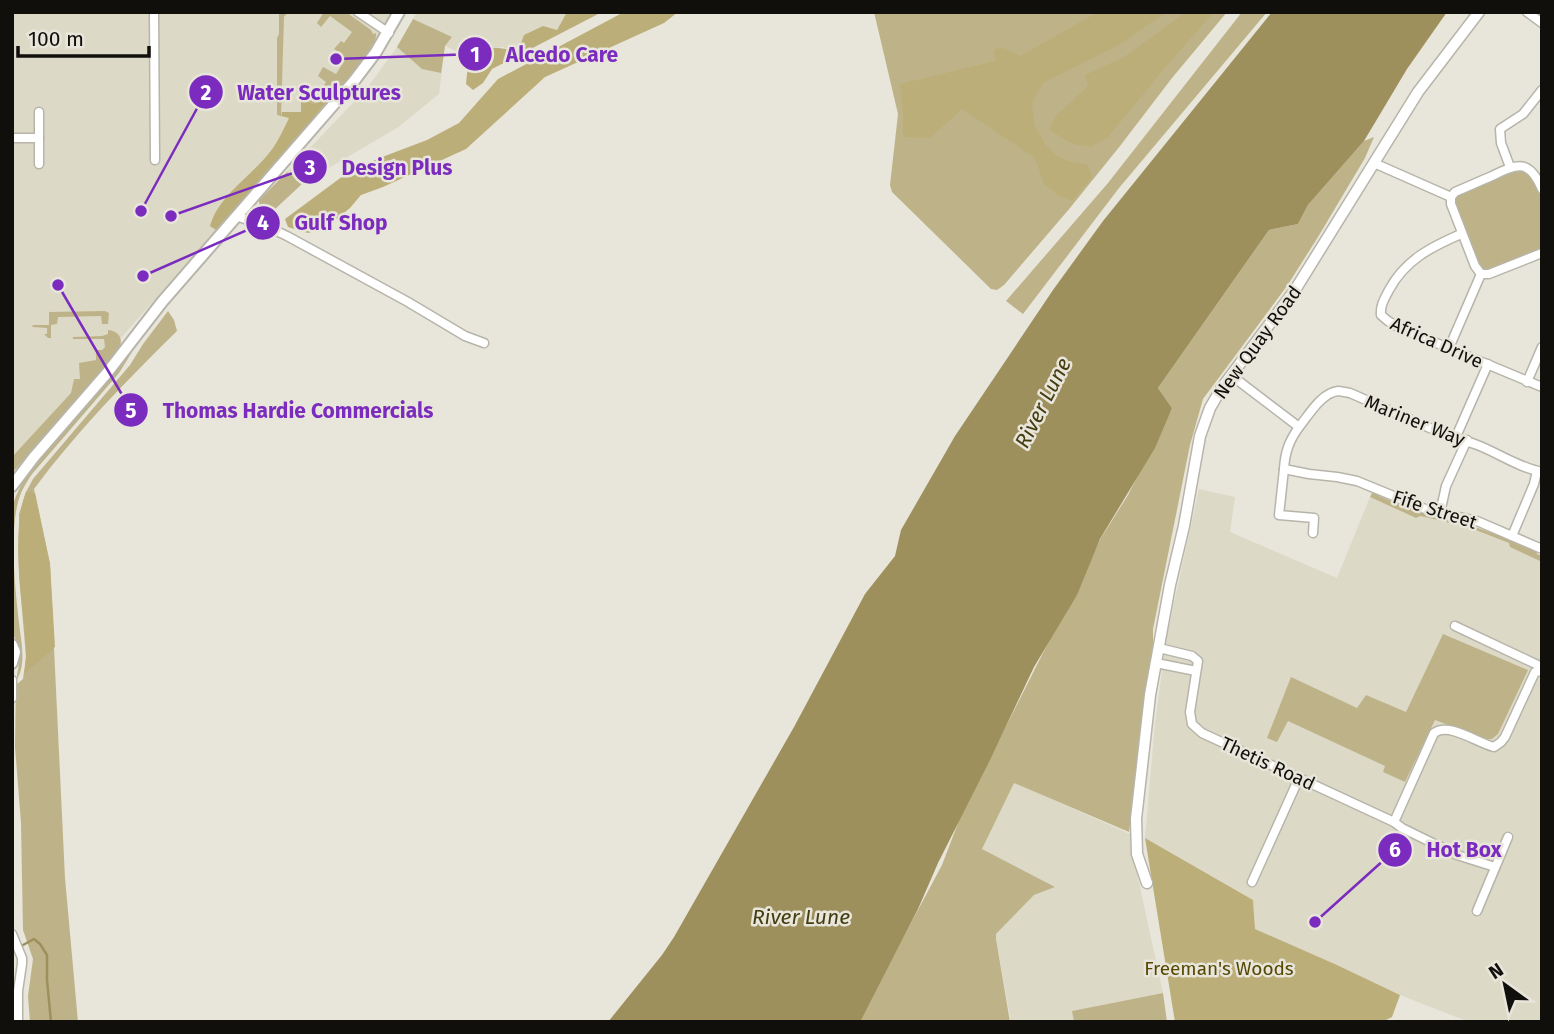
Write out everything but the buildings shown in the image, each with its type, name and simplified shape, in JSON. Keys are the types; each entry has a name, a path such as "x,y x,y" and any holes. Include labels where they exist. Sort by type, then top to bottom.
{"main road":[{"path":"12,486 107,373 162,302 331,109 376,52 399,12"},
{"path":"12,645 15,652 13,664"}],"street":[{"path":"154,12 155,160"},
{"path":"358,12 389,33"},
{"name":"New Quay Road","path":"1147,883 1137,854 1136,818 1145,732 1199,436 1221,389 1295,290 1418,92 1479,12"},
{"path":"1527,12 1542,23"},
{"path":"1510,167 1500,129 1523,114 1542,90"},
{"path":"39,112 39,164"},
{"path":"12,138 39,138"},
{"path":"1374,163 1451,197"},
{"path":"1481,274 1461,234 1451,197 1455,192 1510,167 1520,166 1527,168 1537,177 1542,189"},
{"path":"236,216 287,236 484,343"},
{"name":"Africa Drive","path":"1461,234 1425,251 1408,264 1395,279 1381,307 1381,315 1388,321 1542,387"},
{"path":"1481,274 1489,274 1542,253"},
{"path":"1449,348 1481,274"},
{"path":"1527,382 1542,347"},
{"path":"1455,439 1488,364"},
{"path":"1232,376 1299,427 1289,440 1285,453 1279,515 1314,519 1313,533"},
{"name":"Mariner Way","path":"1299,427 1322,399 1339,391 1350,393 1455,439 1467,440 1540,471"},
{"path":"1440,513 1446,486 1467,440"},
{"name":"Fife Street","path":"1284,469 1357,481 1419,507 1476,521 1542,550"},
{"path":"1512,536 1540,471"},
{"path":"1455,626 1542,669"},
{"path":"1156,663 1196,671 1198,661 1192,656 1159,648"},
{"path":"1394,822 1434,733 1451,730 1484,745 1494,747 1501,743 1535,672 1542,669"},
{"name":"Thetis Road","path":"1196,671 1190,712 1192,724 1202,733 1394,822 1457,855 1495,867"},
{"path":"12,680 12,698"},
{"path":"1252,882 1299,778"},
{"path":"1477,911 1508,838"},
{"path":"12,934 22,958 18,1022"}],"shaded area":[{"path":"12,12 396,12 381,42 121,338 120,347 12,473"},
{"path":"279,12 288,12 284,17 281,116 277,115"},
{"path":"324,12 346,12 373,34 376,33 376,36 369,53 334,96 326,91 314,104 301,97 302,89 305,87 318,95 326,82 318,76 323,67 336,74 346,58 334,49 341,41 344,43 352,32 330,16 321,27 317,23"},
{"path":"417,12 567,12 557,30 518,51 502,47 478,51 471,58 445,46 439,94 397,128 303,183 287,172 368,87 397,47"},
{"path":"874,12 1227,12 1070,208 997,290 991,289 892,192 890,185 898,114"},
{"path":"1242,12 1267,12 1119,188 1023,314 1006,301 1108,183"},
{"path":"413,19 452,37 445,46 441,73 422,69 397,47"},
{"path":"1374,137 1365,158 1287,286 1203,399 1190,445 1153,629 1153,656 1129,832 1014,783 982,849 1055,887 1034,895 996,934 1010,1022 858,1022 942,865 960,818 1101,538 1128,495 1172,408 1158,388 1269,230 1298,224 1308,205 1364,141"},
{"path":"1527,168 1542,189 1542,253 1481,274 1451,197 1494,175"},
{"path":"287,172 303,183 273,211 266,214 260,212 259,200"},
{"path":"168,311 177,331 102,407 34,489 50,564 65,878 78,1022 30,1022 28,996 33,959 23,930 21,823 15,747 16,685 23,679 26,657 19,574 19,514 33,479 130,365"},
{"path":"49,312 109,313 108,324 102,324 101,316 58,317 57,324 51,325 51,338 44,334 47,334 47,328 32,327 49,325"},
{"path":"108,330 119,335 120,347 87,389 12,473 12,457 71,393 74,379 80,379 79,363 96,360 96,350 105,347 104,339 73,337 102,336 108,334"},
{"path":"132,352 119,373 32,474 21,493 14,539 14,574 22,653 16,681 21,653 12,631 12,509 15,500 28,473"},
{"path":"1199,489 1235,497 1230,532 1337,578 1370,497 1416,518 1419,516 1473,528 1510,543 1511,547 1542,562 1542,1022 1469,1022 1400,995 1255,929 1253,900 1145,838 1155,723 1167,635"},
{"path":"1373,491 1405,507 1465,521 1467,524 1495,532 1536,550 1537,554 1542,556 1542,562 1510,547 1509,543 1468,527 1420,516 1416,518 1370,497"},
{"path":"1443,634 1528,670 1498,734 1492,739 1485,739 1435,720 1405,782 1383,772 1385,766 1288,721 1277,742 1267,738 1291,677 1357,708 1366,695 1406,712"},
{"path":"1014,782 1132,835 1131,854 1163,993 1073,1011 1074,1022 1011,1022 996,934 1034,895 1054,887 981,849"},
{"path":"1163,993 1167,1022 1074,1022 1072,1011"}],"green space":[{"path":"567,12 602,12 492,69 483,83 473,90 466,84 470,61 478,51 491,48 518,51 524,35 543,26 557,30"},
{"path":"624,12 678,12 664,23 545,77 466,149 361,195 350,208 324,229 308,233 288,227 285,219 343,176 377,159 427,140 459,123 498,79"},
{"path":"1098,12 1167,12 1117,46 1043,83 1032,102 1034,125 1046,145 1058,157 1088,165 1092,177 1072,201 1059,196 1044,184 1035,158 962,109 930,138 903,137 900,84 995,61 994,49 1004,48 1020,56"},
{"path":"1186,12 1214,12 1107,138 1091,147 1073,144 1049,130 1056,116 1088,86 1085,75 1124,57"},
{"path":"326,91 334,96 216,230 210,226 229,194 275,145 289,118 281,116 282,112 301,112 301,97 314,104"},
{"path":"26,492 35,493 50,564 55,647 24,674 26,645 18,537"},
{"name":"Freeman's Woods","path":"1145,838 1253,900 1255,929 1400,995 1392,1017 1382,1022 1175,1022"}],"water":[{"name":"River Lune","path":"1272,12 1447,12 1407,69 1364,141 1308,205 1298,224 1269,230 1158,388 1172,408 1155,448 1100,539 1077,595 1034,667 918,909 860,1022 608,1022 674,937 794,727 865,594 895,556 901,530 955,436 1103,221"}],"waterway":[{"path":"12,951 34,939 47,955 51,1022"}],"place":[{"name":"Alcedo Care","path":"336,59"},
{"name":"Water Sculptures","path":"141,211"},
{"name":"Design Plus","path":"171,216"},
{"name":"Gulf Shop","path":"143,276"},
{"name":"Thomas Hardie Commercials","path":"58,285"},
{"name":"Hot Box","path":"1315,922"}]}
